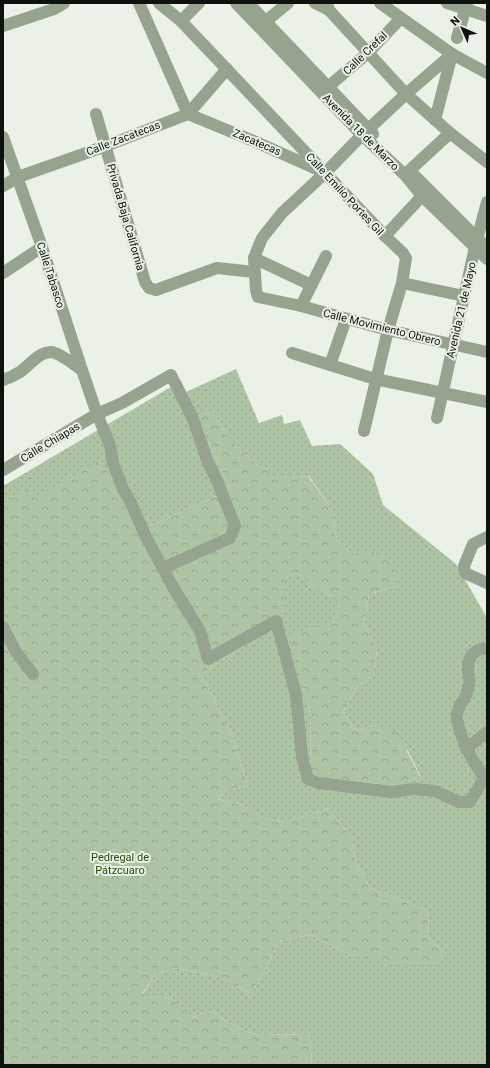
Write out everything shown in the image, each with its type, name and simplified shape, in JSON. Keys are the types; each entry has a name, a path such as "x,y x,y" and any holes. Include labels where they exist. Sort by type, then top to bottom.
{"street":[{"path":"3,26 54,9 64,3"},
{"path":"139,3 188,114"},
{"name":"Calle Emilio Portes Gil","path":"159,3 181,21 385,236 403,253 406,258 402,283 375,379 364,431"},
{"path":"181,21 199,3"},
{"name":"Avenida 18 de Marzo","path":"236,3 365,132 405,175 476,243 487,259"},
{"name":"Avenida 18 de Marzo","path":"248,3 329,86 365,132 410,170 430,199"},
{"path":"266,21 288,3"},
{"path":"315,3 328,6 406,94 450,133 487,162"},
{"path":"380,3 452,54 487,73"},
{"path":"446,3 467,6 487,16"},
{"path":"457,38 467,6"},
{"name":"Calle Crefal","path":"329,86 369,52 400,18"},
{"path":"254,272 254,258 262,238 282,213 325,173 365,132 452,54"},
{"path":"435,120 452,54"},
{"name":"Calle Zacatecas","path":"3,186 18,177 106,146 188,114 227,69"},
{"name":"Privada Baja California","path":"96,114 145,282 149,288 156,290 217,268 254,272"},
{"name":"Zacatecas","path":"188,114 325,173"},
{"path":"410,170 450,133"},
{"name":"Calle Tabasco","path":"3,137 42,247 97,414 110,445 113,463 123,489 163,568 200,631 208,659 276,621 296,695 302,756 308,779 318,783 392,792 413,789 435,791 459,802 470,802 485,778"},
{"path":"385,236 430,199"},
{"name":"Avenida 21 de Mayo","path":"437,418 476,243 487,202"},
{"name":"Avenida 18 de Marzo","path":"476,243 487,248"},
{"path":"3,273 42,247"},
{"path":"301,306 326,256"},
{"path":"254,258 311,285"},
{"name":"Calle Movimiento Obrero","path":"254,272 258,297 301,306 388,330 487,352"},
{"path":"402,283 464,296"},
{"path":"330,365 346,319"},
{"path":"3,380 11,378 22,371 40,355 47,353 55,352 82,370"},
{"path":"292,353 375,379 487,402"},
{"name":"Calle Chiapas","path":"3,470 97,414 122,403 171,375 193,419 207,460 235,526 230,538 163,568"},
{"path":"487,537 473,544 464,566 465,572 487,583"},
{"path":"3,627 16,652 33,674"},
{"path":"485,778 466,749 457,718 459,706 466,696 470,682 468,672 469,660 474,653 481,648 487,649"},
{"path":"466,749 487,732"}],"green space":[{"path":"236,369 259,423 282,415 284,424 300,420 312,446 340,444 373,474 383,505 456,564 487,618 487,1065 311,1065 312,1060 309,1034 260,1035 241,1030 212,1011 192,1017 172,998 142,995 155,975 175,968 223,978 251,994 267,967 278,941 311,935 353,956 446,953 428,938 429,911 371,888 356,862 352,838 329,809 285,822 259,817 243,805 218,799 225,790 248,786 233,737 201,675 260,634 284,609 284,579 297,573 317,589 339,599 337,618 302,682 310,713 311,770 352,780 379,784 406,781 421,777 408,751 378,725 355,730 343,712 356,688 373,676 377,651 364,623 369,594 395,587 372,552 350,553 336,536 331,508 309,476 276,478 257,465 229,438 212,411 197,416 230,490 138,531 35,497 30,489 3,505 3,486 181,381 186,392"},
{"name":"Pedregal de Pátzcuaro","path":"212,411 229,438 257,465 276,477 308,476 331,508 336,536 350,553 372,551 401,568 395,587 369,594 364,623 377,651 373,676 356,688 343,712 355,730 378,725 397,732 421,778 388,785 323,778 311,770 310,713 289,635 337,618 339,599 317,589 297,573 284,579 284,609 260,634 201,675 233,737 248,786 225,790 218,799 243,805 259,817 285,822 329,809 352,838 356,862 371,888 429,911 428,938 446,953 436,963 403,966 353,956 311,935 278,941 267,967 251,994 223,978 175,968 155,975 142,994 172,998 192,1017 212,1011 241,1030 260,1035 309,1034 312,1060 311,1065 3,1065 3,505 30,488 36,497 101,460 138,531 230,490 197,416"}]}
